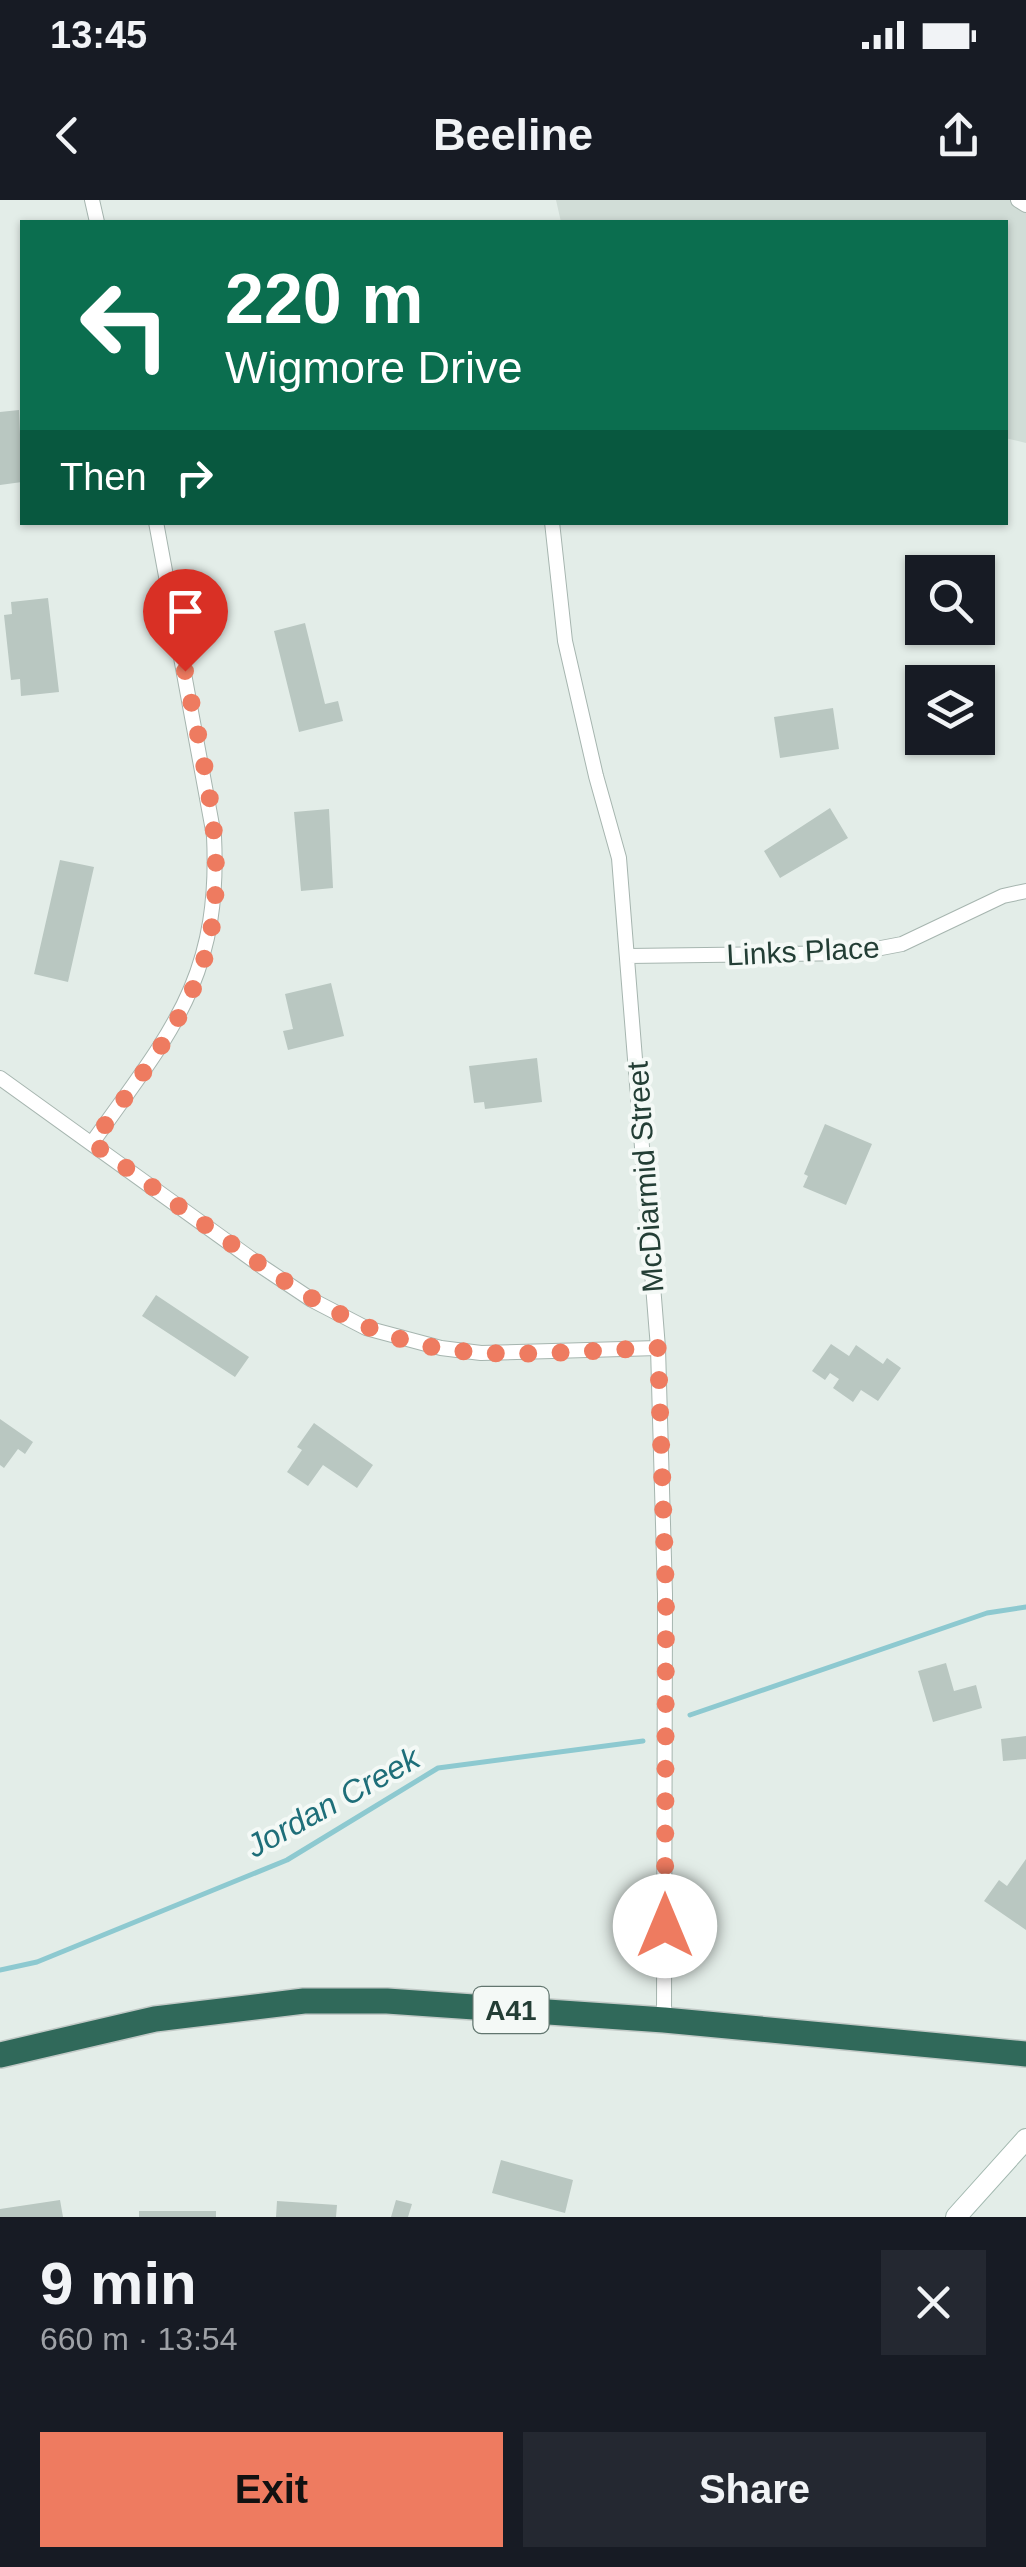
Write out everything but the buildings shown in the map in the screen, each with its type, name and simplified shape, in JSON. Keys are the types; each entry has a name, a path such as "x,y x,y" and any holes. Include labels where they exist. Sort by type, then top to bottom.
{"highway":[{"name":"A41","path":"0,2055 155,2019 304,2001 387,2001 664,2020 1026,2054"}],"street":[{"path":"1018,200 1026,205"},
{"path":"92,1143 176,1021 194,986 212,922 214,836 157,525"},
{"name":"McDiarmid Street","path":"552,525 565,641 596,776 620,858 658,1348 666,1594 664,2020"},
{"name":"Links Place","path":"628,956 855,953 912,940 1003,896 1026,891"},
{"path":"0,1078 264,1268 312,1300 366,1328 440,1348 481,1353 658,1348"},
{"path":"956,2217 1026,2139"}],"shaded area":[{"path":"556,200 1026,200 1026,443 1008,439 1008,220 561,220"}],"waterway":[{"name":"Jordan Creek","path":"690,1715 987,1613 1026,1607"},
{"name":"Jordan Creek","path":"0,1970 37,1962 287,1860 438,1768 643,1741"}],"route":[{"path":"185,671 214,836 212,922 194,986 176,1021 92,1143 264,1268 312,1300 366,1328 440,1348 481,1353 658,1348 666,1594 665,1926"}]}
